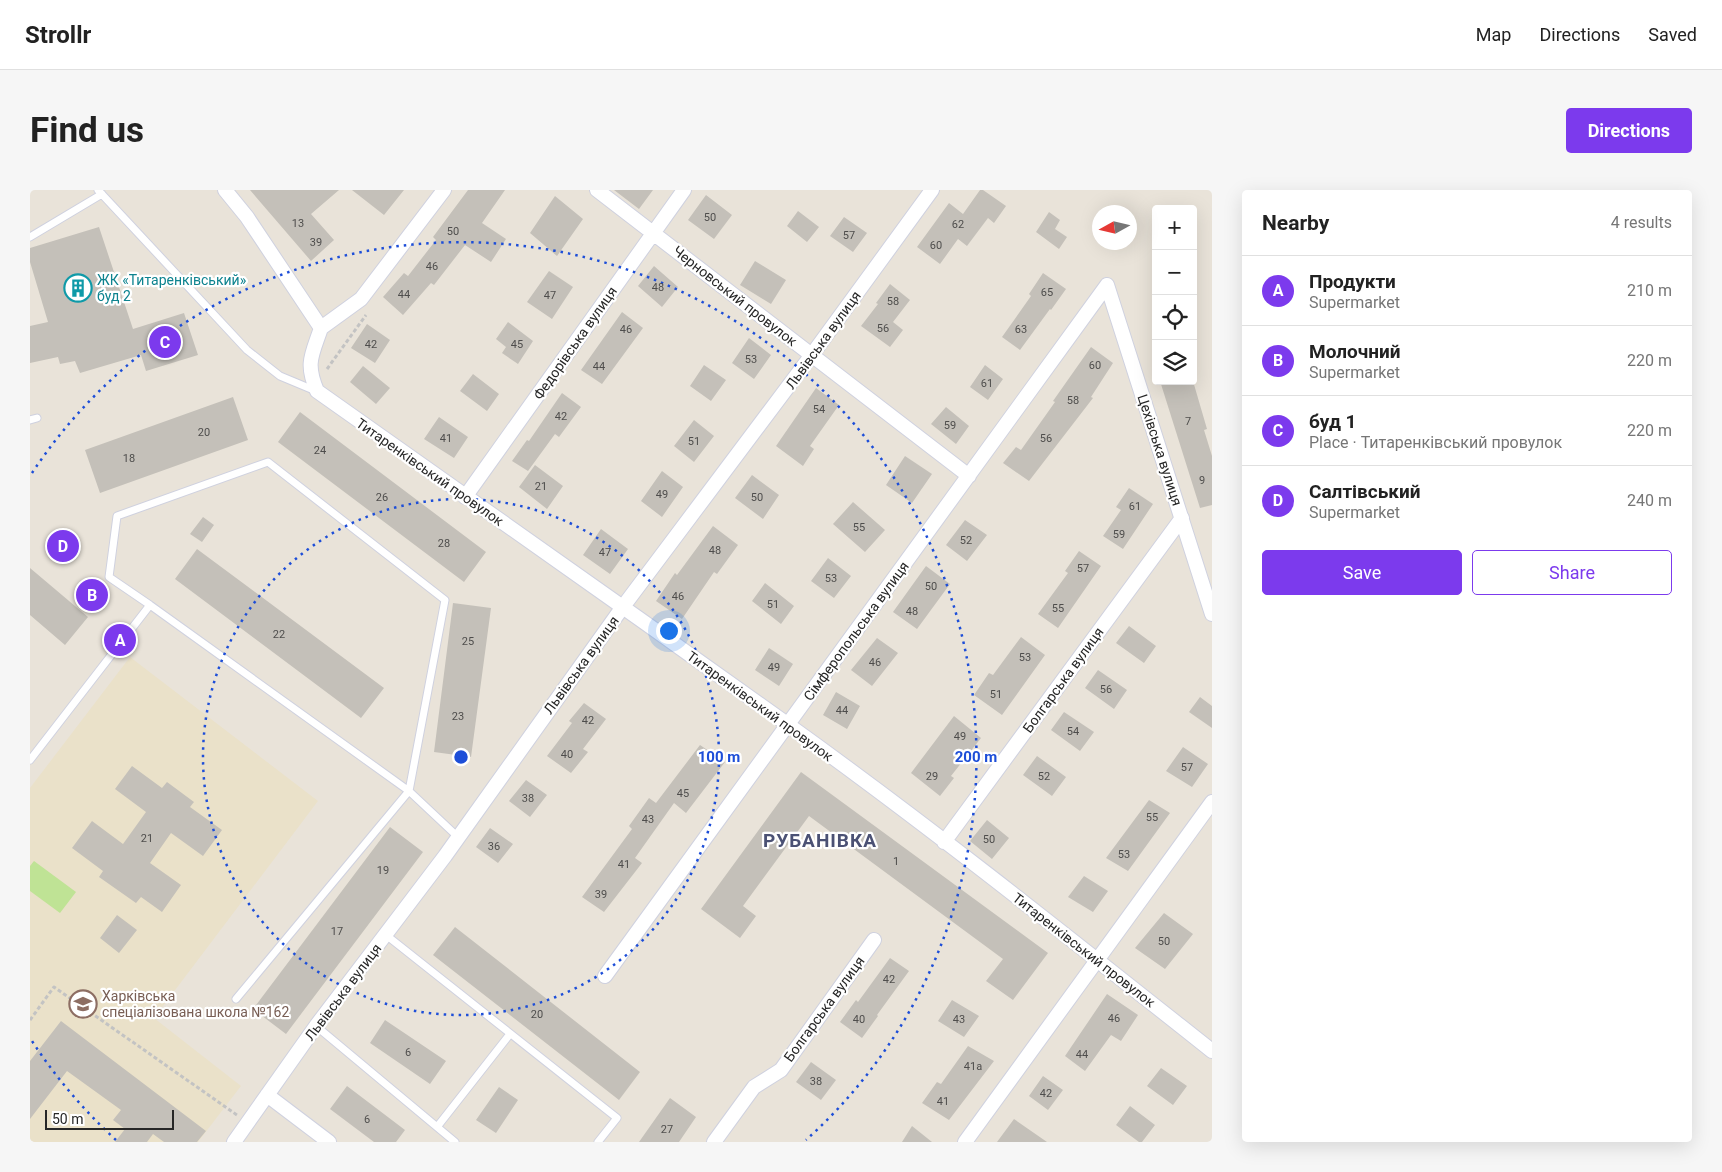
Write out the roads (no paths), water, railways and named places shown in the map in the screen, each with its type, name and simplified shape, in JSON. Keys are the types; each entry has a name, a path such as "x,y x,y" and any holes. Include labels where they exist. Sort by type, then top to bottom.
{"street":[{"path":"225,190 247,217 321,328"},
{"path":"317,391 309,365 321,328 361,299 444,190"},
{"name":"Черновський провулок","path":"597,190 969,476"},
{"name":"Федорівська вулиця","path":"466,497 684,190"},
{"name":"Львівська вулиця","path":"234,1142 316,1026 458,837 622,608 811,356 932,190"},
{"name":"Сімферопольська вулиця","path":"605,976 1107,285"},
{"name":"Цехівська вулиця","path":"1107,285 1212,614"},
{"name":"Титаренківський провулок","path":"317,391 787,724 944,842 1212,1051"},
{"name":"Болгарська вулиця","path":"944,842 1182,518"},
{"path":"965,1142 1212,802"},
{"name":"Болгарська вулиця","path":"714,1142 754,1087 781,1070 874,940"},
{"path":"267,1095 329,1142"}],"lane":[{"path":"30,237 100,192 247,350 280,376 317,391"},
{"path":"236,998 409,791 445,600 268,462 117,516 109,577 409,791 458,837"},
{"path":"30,760 150,605"},
{"path":"386,935 617,1118 598,1142"},
{"path":"316,1026 455,1142"},
{"path":"437,1127 510,1034"}],"place":[{"name":"ЖК «Титаренківський» буд 2","path":"78,288"},
{"name":"буд 1","path":"165,342"},
{"name":"Салтівський","path":"63,546"},
{"name":"Молочний","path":"92,595"},
{"name":"Продукти","path":"120,640"},
{"name":"Харківська спеціалізована школа №162","path":"83,1004"}],"district":[{"name":"РУБАНІВКА","path":"820,840"}]}
